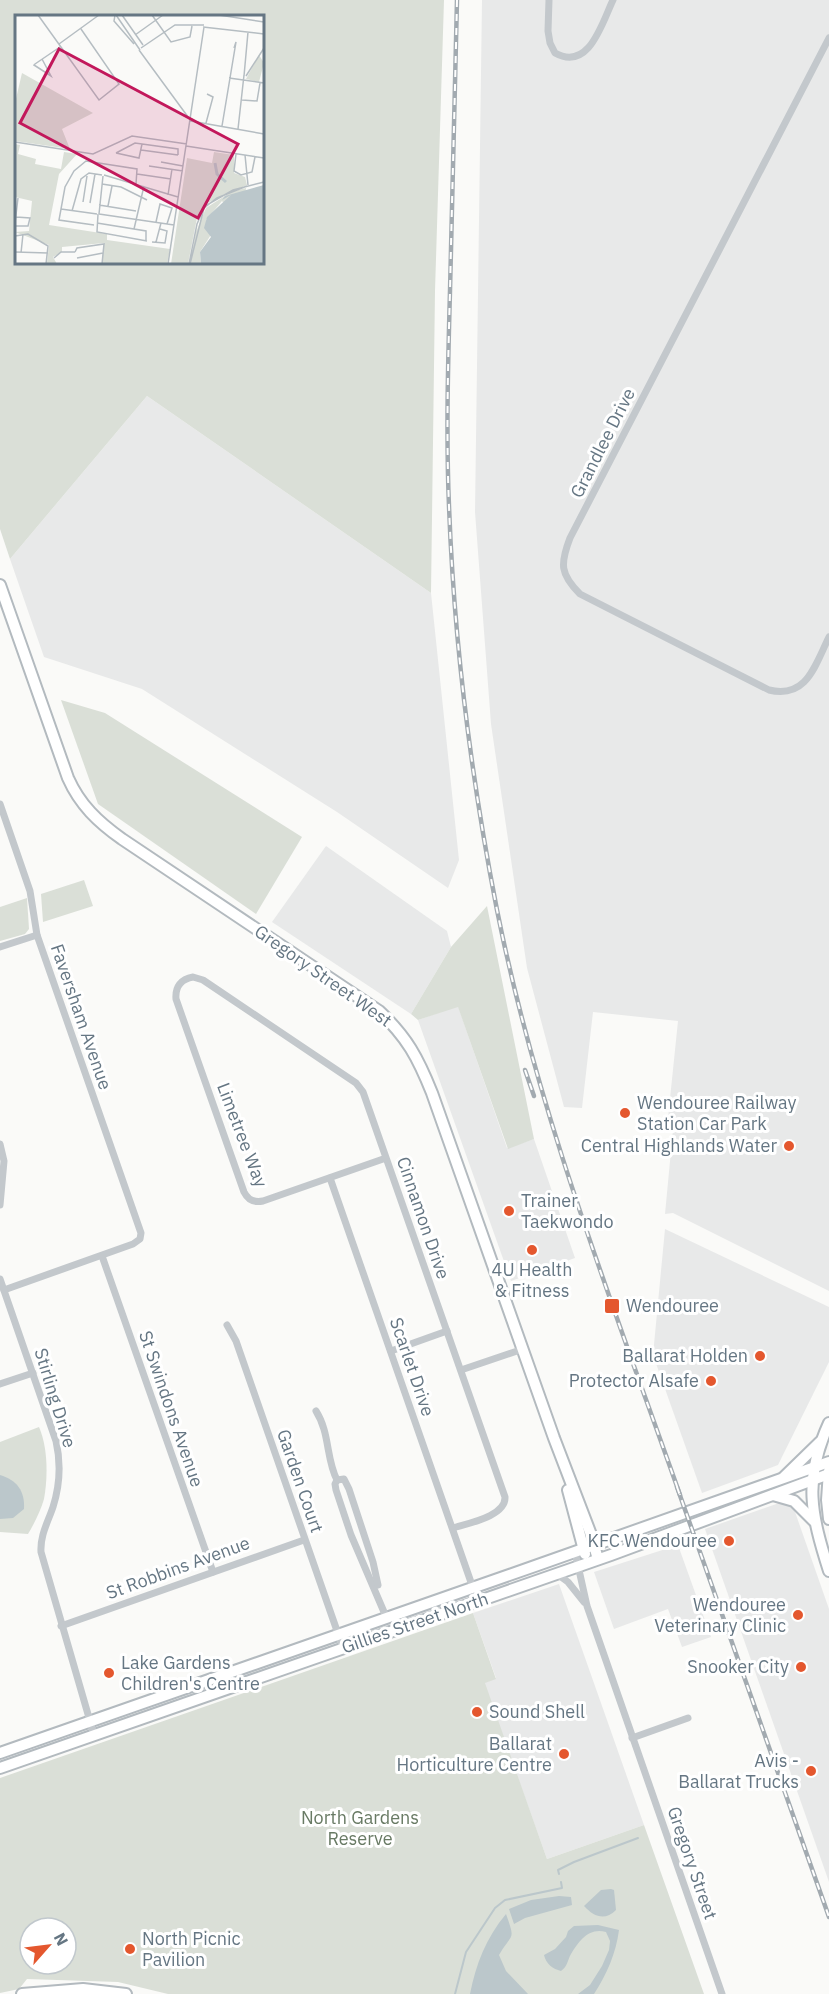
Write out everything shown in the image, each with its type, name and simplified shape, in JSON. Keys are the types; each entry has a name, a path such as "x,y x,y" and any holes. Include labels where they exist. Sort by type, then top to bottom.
{"main road":[{"name":"Gregory Street West","path":"0,585 68,778 90,814 122,839 379,1011 408,1041 432,1093 522,1349 594,1544 588,1562"},
{"path":"829,1423 821,1442 812,1480 814,1521 829,1571"},
{"name":"Gregory Street West","path":"554,1438 579,1550 588,1562"},
{"path":"783,1478 821,1442"},
{"name":"Gillies Street North","path":"0,1753 594,1544 687,1514 829,1462"},
{"path":"829,1473 829,1519"},
{"name":"Gillies Street North","path":"0,1768 557,1574 829,1473"},
{"path":"773,1494 794,1501 814,1521"},
{"path":"22,1994 83,1989 126,1994"}],"street":[{"path":"549,0 550,43 555,53 571,59 581,56 590,47 613,0"},
{"name":"Grandlee Drive","path":"829,38 570,538 562,565 567,579 580,594 769,690 780,693 789,692 804,681 813,670 829,637"},
{"name":"Faversham Avenue","path":"0,804 30,891 37,935 139,1226 140,1238 135,1244 102,1256"},
{"path":"0,947 37,935"},
{"name":"Cinnamon Drive","path":"183,981 193,977 203,980 356,1083 363,1092 505,1494 506,1502 498,1512 453,1528"},
{"name":"Limetree Way","path":"183,981 177,990 176,999 246,1195 252,1200 261,1202 386,1158"},
{"path":"0,1144 4,1161 0,1205"},
{"name":"Scarlet Drive","path":"330,1178 473,1588"},
{"path":"4,1290 102,1256"},
{"name":"St Swindons Avenue","path":"102,1256 213,1572"},
{"name":"Stirling Drive","path":"0,1279 55,1435 59,1456 57,1491 40,1547 94,1735"},
{"name":"Garden Court","path":"227,1325 236,1341 343,1648"},
{"path":"391,1351 447,1331"},
{"path":"461,1370 522,1349"},
{"path":"0,1384 33,1373"},
{"path":"316,1411 324,1428 337,1480 335,1485 337,1494 387,1618"},
{"path":"337,1480 344,1479 349,1489 374,1562 382,1603"},
{"path":"337,1494 349,1489"},
{"path":"350,1531 362,1527"},
{"name":"St Robbins Avenue","path":"61,1626 304,1540"},
{"name":"Gregory Street","path":"587,1606 588,1562"},
{"path":"467,1567 472,1575 487,1583"},
{"name":"Gregory Street","path":"557,1574 572,1586 587,1606 722,1994"},
{"path":"632,1738 688,1718"}],"shaded area":[{"path":"482,0 829,0 829,1291 673,1213 665,1214 674,1119 668,1118 678,1021 593,1012 582,1108 564,1107 527,968 491,724 475,512"},
{"path":"147,396 431,593 459,860 448,888 337,812 142,689 44,657 10,559"},
{"path":"326,846 447,931 451,947 411,1014 272,922"},
{"path":"458,1006 507,1148 534,1139 575,1258 511,1281 418,1020"},
{"path":"665,1229 829,1307 829,1362 778,1465 702,1493 653,1355"},
{"path":"0,1475 15,1483 23,1497 24,1509 13,1518 0,1519"},
{"path":"782,1502 794,1509 829,1609 829,1882 705,1529"},
{"path":"678,1545 711,1637 682,1647 668,1609 614,1629 594,1572"},
{"name":"Ballarat Horticulture Centre","path":"559,1584 644,1825 547,1859 484,1683 496,1678 473,1613"},
{"path":"601,1890 614,1890 616,1910 608,1916 592,1913 584,1906"},
{"path":"559,1896 571,1897 572,1905 525,1918 514,1924 509,1909 531,1900"},
{"path":"506,1914 512,1933 499,1955 506,1971 528,1994 470,1994 483,1952 493,1932"},
{"path":"598,1925 619,1930 616,1947 607,1971 594,1994 578,1994 590,1985 602,1966 609,1950 610,1941 606,1932 594,1932 585,1936 561,1971 550,1966 544,1955 555,1949 574,1926"}],"green space":[{"path":"0,0 444,0 435,291 431,593 147,396 10,559 0,529"},
{"path":"61,700 105,713 302,837 256,914 98,804"},
{"path":"84,880 93,906 43,922 41,894"},
{"path":"27,898 29,929 25,934 0,941 0,907"},
{"path":"487,906 534,1139 508,1149 458,1007 418,1020 411,1014 451,947"},
{"path":"39,1427 44,1444 47,1472 41,1508 28,1534 0,1532 0,1442"},
{"name":"North Gardens Reserve","path":"473,1613 496,1679 485,1683 547,1859 644,1825 704,1994 168,1994 118,1982 27,1979 19,1989 0,1993 0,1778"}],"waterway":[{"path":"559,1874 558,1870 574,1862 638,1838"},
{"path":"455,1994 466,1952 495,1908 505,1900 562,1888 561,1882"}],"railway":[{"path":"457,0 448,372 448,479 455,608 465,709 479,810 497,910 533,1059 578,1206 680,1495"},
{"path":"525,1070 534,1096"},
{"path":"677,1487 829,1917"}],"place":[{"name":"Wendouree Railway Station Car Park","path":"625,1113"},
{"name":"Central Highlands Water","path":"789,1146"},
{"name":"Trainer Taekwondo","path":"509,1211"},
{"name":"4U Health & Fitness","path":"532,1250"},
{"name":"Wendouree","path":"612,1306"},
{"name":"Ballarat Holden","path":"760,1356"},
{"name":"Protector Alsafe","path":"711,1381"},
{"name":"KFC Wendouree","path":"729,1541"},
{"name":"Wendouree Veterinary Clinic","path":"798,1615"},
{"name":"Snooker City","path":"801,1667"},
{"name":"Lake Gardens Children's Centre","path":"109,1673"},
{"name":"Sound Shell","path":"477,1712"},
{"name":"Ballarat Horticulture Centre","path":"564,1754"},
{"name":"Avis - Ballarat Trucks","path":"811,1771"},
{"name":"North Picnic Pavilion","path":"130,1949"}]}
